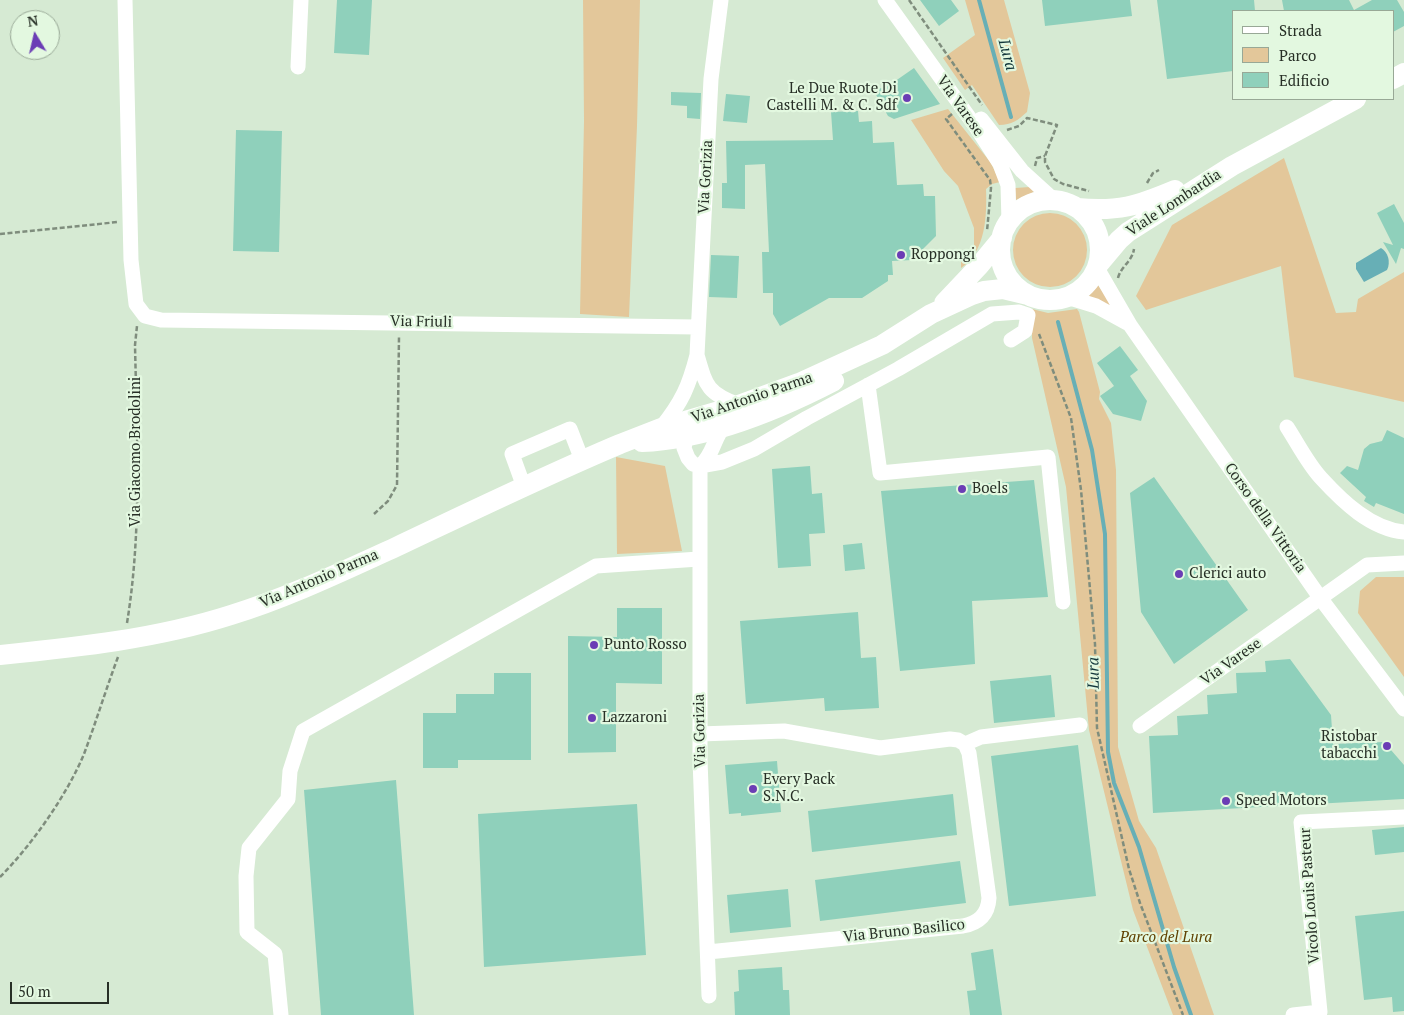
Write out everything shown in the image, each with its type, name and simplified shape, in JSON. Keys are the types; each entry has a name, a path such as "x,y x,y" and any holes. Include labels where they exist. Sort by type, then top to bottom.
{"main road":[{"name":"Viale Lombardia","path":"1097,267 1115,243 1128,232 1232,166 1344,102"},
{"name":"Viale Lombardia","path":"1076,208 1107,209 1140,204 1232,166"},
{"path":"1046,200 1055,201 1076,208 1090,220 1098,235 1100,253 1097,267 1084,286 1067,297 1048,300 1028,295 1013,283 1007,275 1001,257 999,233 1015,215 1029,205 1046,200"},
{"name":"Via Antonio Parma","path":"932,314 963,284 999,233"},
{"name":"Via Antonio Parma","path":"0,655 80,647 179,630 242,611 340,573 620,444 661,428 739,405 799,384 882,345 932,314 984,291 1003,289 1028,295"},
{"name":"Via Antonio Parma","path":"620,444 686,438 799,400 862,363 882,345"}],"street":[{"path":"125,0 133,286 136,304 145,316"},
{"path":"298,67 301,0"},
{"name":"Via Gorizia","path":"661,428 677,409 686,391 697,355 711,79 722,0"},
{"name":"Via Varese","path":"885,0 976,127 1000,164 1008,185 999,233"},
{"name":"Via Varese","path":"895,0 983,122 1016,164 1033,183 1055,201"},
{"name":"Corso della Vittoria","path":"1097,267 1130,325 1321,599 1404,709"},
{"name":"Corso della Vittoria","path":"1067,297 1096,306 1130,325"},
{"path":"739,405 732,411 702,422 693,428 686,438 684,448 693,464 700,466 722,462 754,449 992,314 1019,312 1028,315 1025,331 1011,340"},
{"name":"Via Friuli","path":"145,316 161,320 697,327"},
{"name":"Via Gorizia","path":"697,355 705,381 712,392 721,398 739,405"},
{"path":"868,385 880,474 1048,457 1063,602"},
{"path":"700,466 708,459 717,436 725,426"},
{"path":"1287,427 1320,478 1360,515 1390,530 1404,532"},
{"path":"524,487 512,454 570,429 582,460"},
{"name":"Via Gorizia","path":"700,466 700,734 709,996"},
{"path":"281,1015 275,954 247,932 247,862 249,848 288,798 290,771 303,731 596,566 699,559"},
{"name":"Via Varese","path":"1140,726 1321,599 1367,564 1404,563"},
{"path":"700,734 784,732 880,748 950,739 958,740 965,744 981,737 1080,725"},
{"name":"Via Bruno Basilico","path":"708,952 963,926 974,923 983,917 988,908 989,898 969,753 965,744"},
{"name":"Vicolo Louis Pasteur","path":"1293,1015 1320,1012 1301,822 1404,817"}],"path":[{"path":"909,0 987,113"},
{"path":"1003,130 1008,131 1019,126 1027,118 1057,125 1045,156 1045,162 1054,179 1063,184 1092,192"},
{"path":"1145,186 1153,173 1159,170"},
{"path":"991,188 999,233"},
{"path":"0,234 130,221"},
{"path":"1118,283 1120,271 1131,260 1134,245"},
{"path":"1028,315 1038,331 1070,418 1080,490 1095,644 1097,728 1130,869 1140,903 1182,1015"},
{"name":"Via Giacomo Brodolini","path":"0,877 17,860 57,804 79,764 124,640 133,586 136,541 138,480 135,345 137,323 145,316"},
{"path":"374,514 388,501 398,485 399,322"}],"green space":[{"path":"583,0 640,0 629,317 580,314 584,121"},
{"path":"965,0 1004,0 1030,93 1027,112 1011,123 999,125 972,85 965,90 943,58 975,35"},
{"path":"948,109 991,163 1000,182 992,184 986,189 985,221 980,243 976,253 961,268 961,258 970,254 974,245 974,228 958,186 944,171 911,120"},
{"path":"1284,158 1336,313 1356,312 1358,299 1404,272 1404,402 1294,377 1281,266 1146,310 1136,296 1172,225"},
{"path":"1030,187 1034,192 1016,200 1015,188"},
{"path":"1050,213 1071,219 1081,229 1087,250 1081,271 1071,281 1050,287 1029,281 1019,271 1013,250 1019,229 1029,219"},
{"path":"1098,285 1111,304 1110,306 1088,297"},
{"name":"Parco del Lura","path":"1032,309 1048,313 1077,309 1100,392 1099,399 1111,423 1116,470 1118,747 1139,821 1156,848 1214,1015 1173,1015 1133,910 1089,730 1066,487 1032,338"},
{"path":"616,457 665,466 682,551 617,554"},
{"path":"1376,577 1404,577 1404,677 1358,613 1360,591"}],"water":[{"path":"1381,248 1388,258 1387,270 1364,282 1356,269 1356,263"}],"building":[{"path":"337,0 372,0 369,55 334,53"},
{"path":"920,0 951,0 959,11 939,26"},
{"path":"1042,0 1130,0 1132,16 1045,26"},
{"path":"1157,0 1254,0 1255,10 1232,10 1232,71 1167,79"},
{"path":"1282,0 1349,0 1354,10 1284,10"},
{"path":"1372,0 1397,0 1404,12 1404,26 1394,31 1394,10 1354,10"},
{"name":"Le Due Ruote Di Castelli M. & C. Sdf","path":"914,68 940,104 894,119 888,116 874,91 891,84"},
{"path":"671,92 701,93 700,119 687,118 687,106 671,105"},
{"path":"726,94 750,96 747,123 723,121"},
{"path":"858,111 859,122 872,121 873,143 894,142 897,185 923,184 924,196 935,196 936,236 912,260 892,261 893,275 888,275 888,281 862,298 829,298 780,326 773,314 773,293 763,293 762,252 769,252 765,164 745,165 745,209 722,208 722,183 727,183 726,141 833,140 831,112"},
{"path":"236,130 282,131 279,252 233,251"},
{"path":"1394,204 1404,223 1404,249 1401,248 1396,264 1383,242 1393,245 1377,213"},
{"path":"711,255 739,256 737,298 709,297"},
{"path":"1120,346 1138,370 1130,376 1147,401 1141,421 1113,414 1100,396 1114,386 1097,363"},
{"path":"1387,430 1404,438 1404,514 1376,503 1374,507 1364,501 1366,497 1340,473 1347,466 1358,470 1364,449 1370,444 1382,441"},
{"path":"810,466 812,494 822,493 825,533 809,534 811,566 778,568 772,469"},
{"path":"1154,477 1248,610 1174,664 1141,612 1130,493"},
{"path":"1034,480 1048,597 972,601 975,664 900,671 881,491"},
{"path":"862,543 865,569 845,571 843,545"},
{"path":"617,608 662,608 662,684 616,683 616,752 568,753 568,636 617,637"},
{"path":"858,612 861,658 876,657 879,708 825,711 824,698 746,704 740,621"},
{"path":"1290,659 1331,715 1333,744 1384,742 1404,765 1404,799 1153,813 1149,736 1178,735 1177,716 1208,714 1207,695 1237,693 1236,673 1266,672 1265,661"},
{"path":"494,673 531,673 531,760 458,760 458,768 423,768 423,713 456,713 456,694 494,694"},
{"path":"1051,675 1055,717 994,723 990,681"},
{"path":"1078,745 1096,896 1009,906 991,756"},
{"name":"Every Pack S.N.C.","path":"777,761 781,812 741,816 741,813 729,814 725,765"},
{"path":"396,780 414,1015 321,1015 304,790"},
{"path":"953,794 957,835 812,852 808,811"},
{"path":"637,804 646,955 484,967 478,814"},
{"path":"1404,827 1404,852 1375,855 1372,830"},
{"path":"960,861 966,903 820,921 815,880"},
{"path":"788,889 791,927 730,933 727,895"},
{"path":"1404,911 1404,1011 1393,1012 1392,997 1364,1000 1355,916"},
{"path":"993,949 1002,1015 970,1015 967,991 976,990 971,953"},
{"path":"782,967 783,990 789,990 790,1015 735,1015 734,992 739,991 738,970"}],"waterway":[{"name":"Lura","path":"979,0 1011,117"},
{"name":"Lura","path":"1058,322 1092,450 1105,534 1108,752 1114,783 1139,847 1174,967 1191,1015"}],"place":[{"name":"Le Due Ruote Di Castelli M. & C. Sdf","path":"907,98"},
{"name":"Roppongi","path":"901,255"},
{"name":"Boels","path":"962,489"},
{"name":"Clerici auto","path":"1179,574"},
{"name":"Punto Rosso","path":"594,645"},
{"name":"Lazzaroni","path":"592,718"},
{"name":"Ristobar tabacchi","path":"1387,746"},
{"name":"Every Pack S.N.C.","path":"753,789"},
{"name":"Speed Motors","path":"1226,801"}]}
